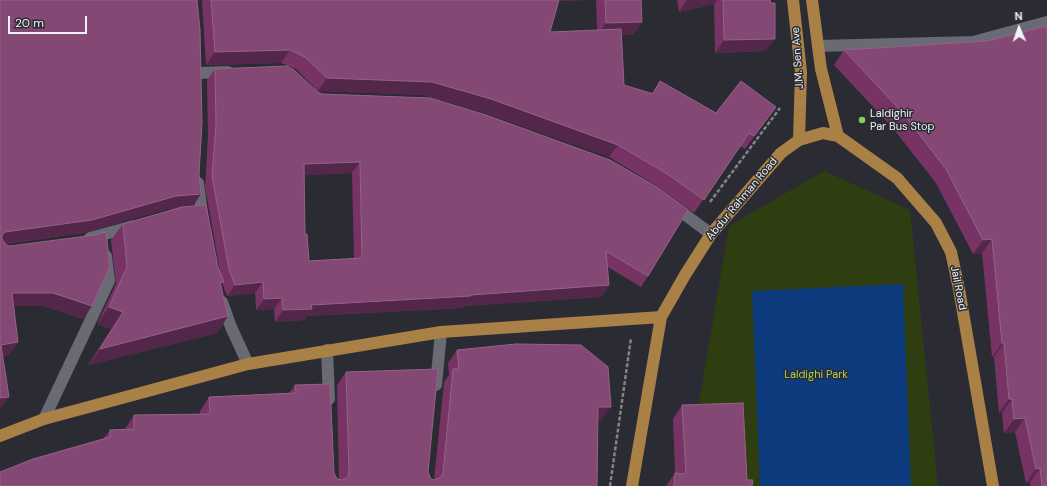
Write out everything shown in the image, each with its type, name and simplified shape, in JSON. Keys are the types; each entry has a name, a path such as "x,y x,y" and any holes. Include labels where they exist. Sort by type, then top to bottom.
{"main road":[{"name":"J.M. Sen Ave","path":"794,0 801,72 799,140"},
{"name":"J.M. Sen Ave","path":"812,0 821,69 838,136"},
{"name":"Abdur Rahman Road","path":"632,486 662,317 685,275 711,234 781,153 799,140 823,133 838,136"},
{"name":"Jail Road","path":"838,136 897,178 936,223 951,252 959,289 993,486"},
{"path":"0,436 44,419 248,364 441,332 662,317"}],"street":[{"path":"818,46 973,42 1047,22"},
{"path":"199,88 199,69 236,71"},
{"path":"198,172 197,187 205,236"},
{"path":"665,200 711,234"},
{"path":"188,215 201,214"},
{"path":"77,241 147,222"},
{"path":"44,419 109,281 102,235"},
{"path":"217,290 231,327 248,364"},
{"path":"435,394 441,332"},
{"path":"327,350 330,414"}],"green space":[{"name":"Laldighi Park","path":"824,171 910,210 938,486 685,486 729,226"}],"water":[{"path":"903,284 911,486 760,486 752,291"}],"building":[{"path":"0,0 197,0 200,30 202,123 199,174 201,194 176,196 92,220 5,232 2,235 2,239 6,245 10,246 95,235 106,232 110,267 92,306 53,293 12,293 18,342 1,345 9,397 0,398"},
{"path":"211,0 559,0 550,32 621,29 624,85 653,94 660,81 716,113 741,81 776,107 754,136 749,133 704,200 666,173 618,145 491,99 432,82 327,78 305,57 290,50 215,52"},
{"path":"605,0 641,0 642,22 606,23"},
{"path":"723,0 770,0 771,3 775,3 775,39 724,40"},
{"path":"1047,26 1047,486 1042,486 1040,468 1036,469 1025,418 1014,419 1012,399 1009,399 992,239 983,240 946,169 902,112 844,50 987,41"},
{"path":"287,66 294,70 322,94 430,98 486,115 610,160 657,187 688,210 648,276 606,251 609,285 471,296 311,305 312,309 283,310 282,298 264,299 263,282 235,285 229,269 212,176 216,125 215,69","holes":["360,162 362,258 309,261 307,234 305,234 304,164"]},
{"path":"206,205 218,267 224,282 220,282 228,316 100,349 123,312 109,307 127,267 123,224 182,207"},
{"path":"516,344 581,345 608,367 611,407 598,407 597,486 0,486 0,472 33,459 110,437 110,430 134,429 134,415 210,414 209,397 296,393 295,385 330,384 334,473 337,479 342,480 348,477 349,472 346,372 438,369 428,472 431,479 435,480 441,477 443,473 453,369 459,369 457,350"},
{"path":"743,403 747,480 753,480 752,486 674,486 675,473 686,474 682,405"}],"place":[{"name":"Laldighir Par Bus Stop","path":"862,120"}]}
